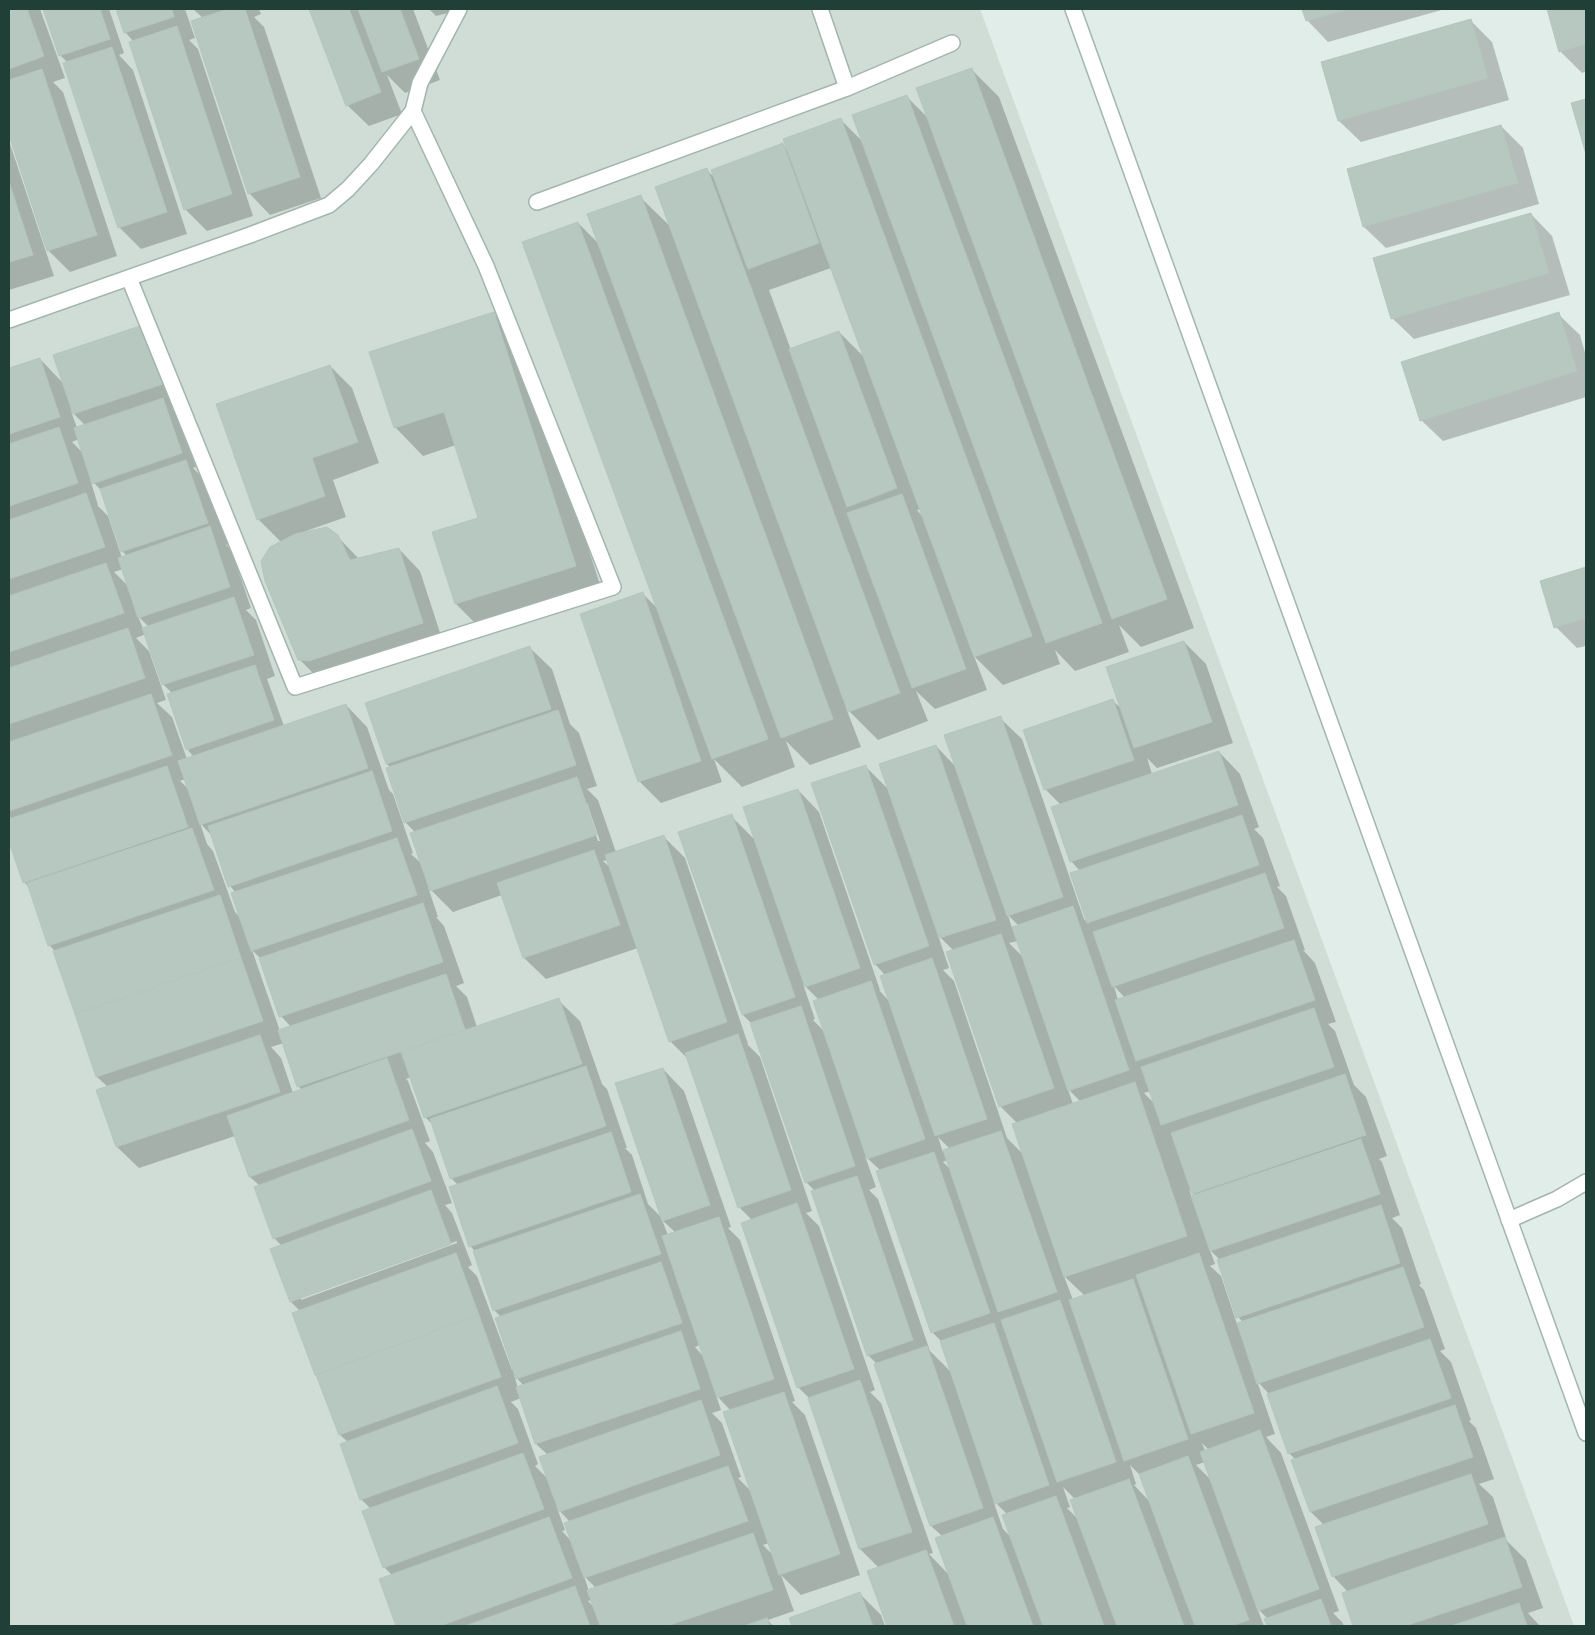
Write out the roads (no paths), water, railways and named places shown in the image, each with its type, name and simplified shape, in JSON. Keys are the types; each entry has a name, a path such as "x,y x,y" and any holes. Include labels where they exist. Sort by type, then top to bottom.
{"street":[{"path":"9,320 329,205 348,189 371,164 412,111 420,83 459,9"},
{"path":"820,9 847,88"},
{"path":"1072,9 1586,1434"},
{"path":"536,202 847,88 952,43"},
{"path":"129,278 295,687 613,587 486,266 412,111"},
{"path":"1509,1220 1557,1199 1586,1182"}]}
